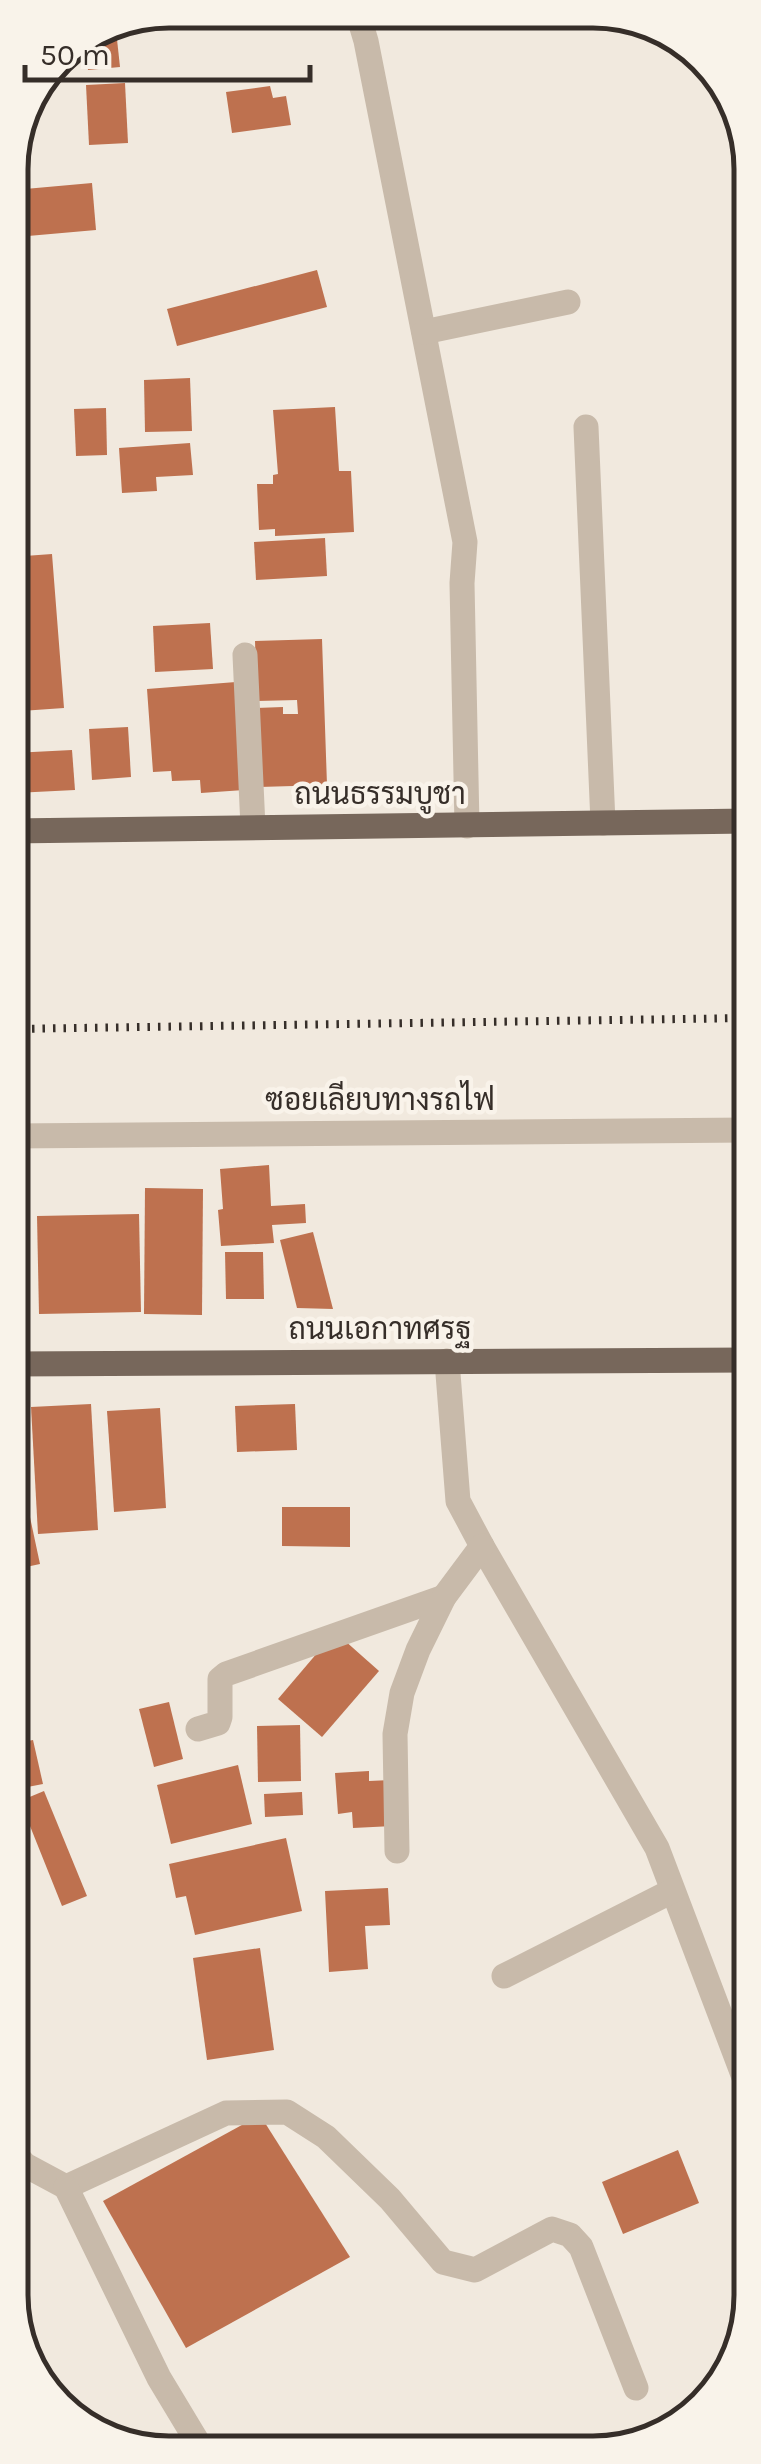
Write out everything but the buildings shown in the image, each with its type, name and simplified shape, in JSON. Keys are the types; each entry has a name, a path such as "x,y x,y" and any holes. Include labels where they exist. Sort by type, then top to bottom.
{"main road":[{"name":"ถนนธรรมบูชา","path":"28,831 734,821"},
{"name":"ถนนเอกาทศรฐ","path":"27,1364 733,1360"}],"street":[{"path":"362,27 465,542 462,583 468,826"},
{"path":"424,332 568,302"},
{"path":"586,427 603,824"},
{"path":"245,654 253,827"},
{"name":"ซอยเลียบทางรถไฟ","path":"28,1136 734,1130"},
{"path":"447,1362 458,1500 657,1848 733,2049"},
{"path":"397,1852 395,1734 402,1693 444,1597 482,1546"},
{"path":"198,1729 218,1723 220,1679 226,1674 444,1597"},
{"path":"504,1976 672,1891"},
{"path":"66,2187 226,2113 287,2112 326,2137 390,2199 443,2262 475,2270 552,2229 570,2235 582,2247 636,2388"},
{"path":"27,2166 66,2187 159,2378 194,2436"}],"railway":[{"path":"28,1029 734,1018"}]}
